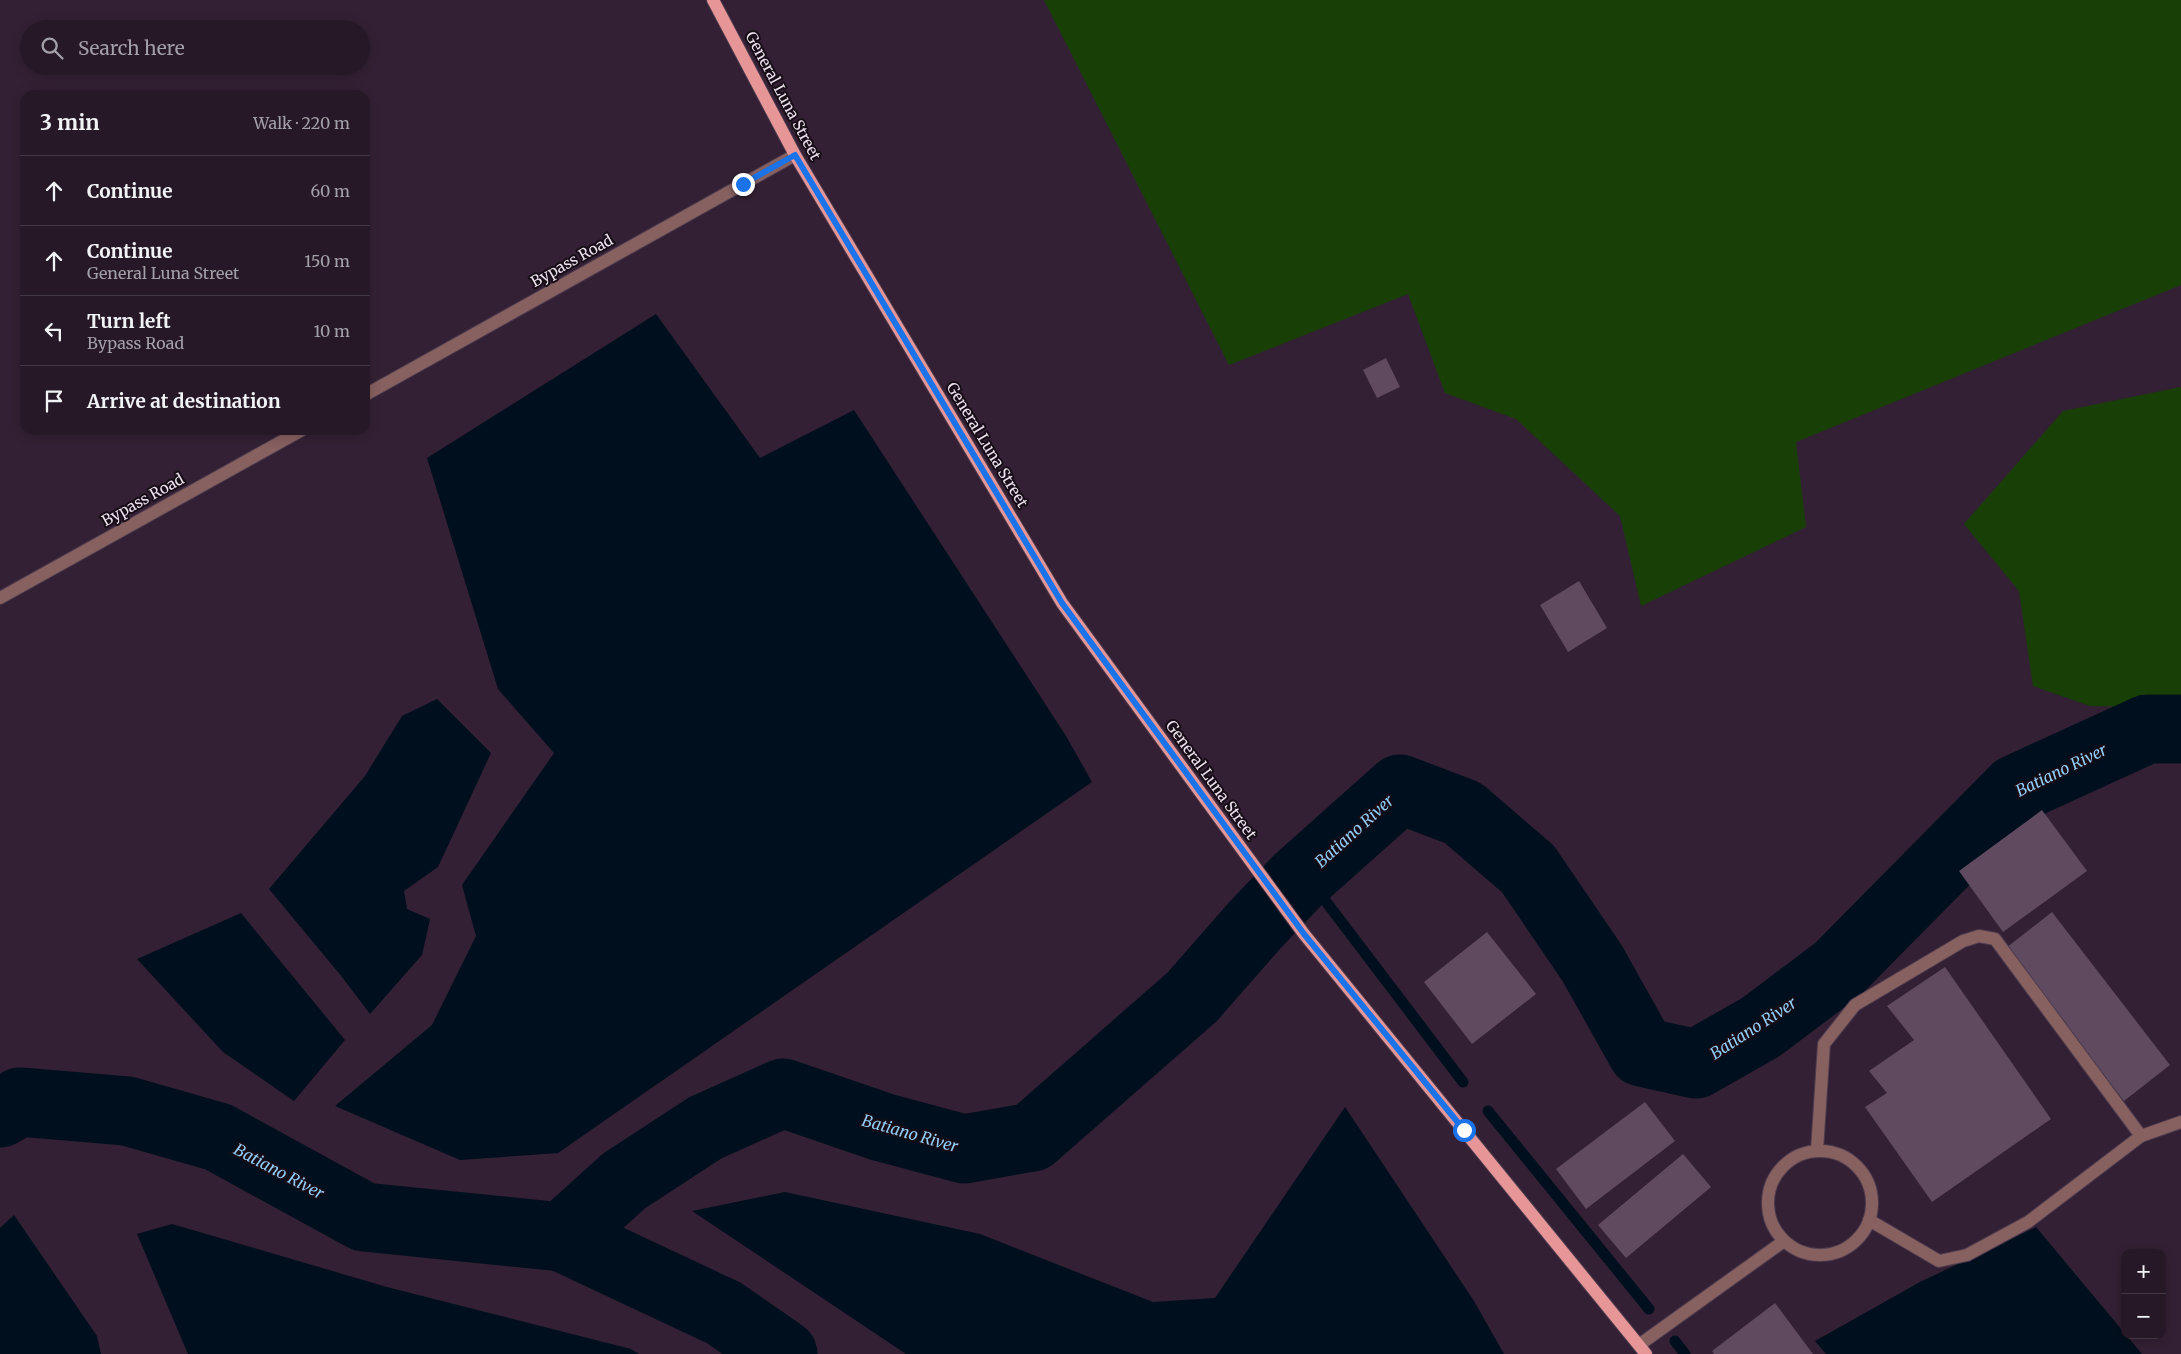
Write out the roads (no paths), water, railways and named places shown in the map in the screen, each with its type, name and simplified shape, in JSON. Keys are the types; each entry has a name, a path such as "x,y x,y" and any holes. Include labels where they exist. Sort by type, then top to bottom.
{"main road":[{"name":"General Luna Street","path":"713,0 795,155 1062,603 1304,934 1642,1350"}],"street":[{"name":"Bypass Road","path":"370,392 795,155"},
{"name":"Bypass Road","path":"0,598 293,435"},
{"path":"1817,1150 1824,1044 1855,1005 1963,941 1979,936 1995,939 2141,1136"},
{"path":"1869,1220 1940,1261 1967,1256 2028,1222 2141,1136 2181,1122"},
{"path":"1817,1150 1834,1152 1850,1159 1862,1171 1870,1186 1872,1203 1869,1220 1861,1236 1848,1247 1832,1254 1815,1255 1798,1250 1784,1241 1774,1227 1768,1211 1768,1194 1774,1177 1785,1164 1800,1154 1817,1150"},
{"path":"1642,1350 1784,1241"}],"water":[{"path":"656,314 760,458 854,410 1066,736 1092,782 558,1153 460,1160 335,1106 432,1025 476,936 462,885 554,753 498,689 427,458"},
{"path":"437,699 491,753 438,867 404,891 407,909 430,919 422,955 370,1014 269,889 365,776 402,716"},
{"path":"241,913 345,1040 294,1101 223,1052 137,959"},
{"path":"1345,1107 1474,1301 1504,1354 906,1354 692,1211 785,1192 980,1234 1153,1302 1215,1298"},
{"path":"14,1215 97,1336 101,1354 0,1354 0,1228"},
{"path":"172,1224 387,1287 631,1349 639,1354 188,1354 137,1234"},
{"path":"2036,1227 2121,1329 2121,1339 2129,1339 2142,1354 1826,1354 1815,1341 1920,1282"}],"waterway":[{"name":"Batiano River","path":"0,1113 20,1102 127,1111 218,1137 364,1217 562,1237 624,1181 705,1128 783,1093 882,1127 964,1149 1032,1137 1192,997 1256,924 1298,880 1400,789 1463,813 1528,869 1592,963 1642,1052 1696,1064 1761,1027 1838,969 2016,789 2147,729 2181,729"},
{"path":"1305,874 1463,1082"},
{"path":"1488,1111 1649,1309"},
{"name":"Batiano River","path":"562,1237 724,1313 783,1354"},
{"path":"1675,1341 1685,1354"}]}
